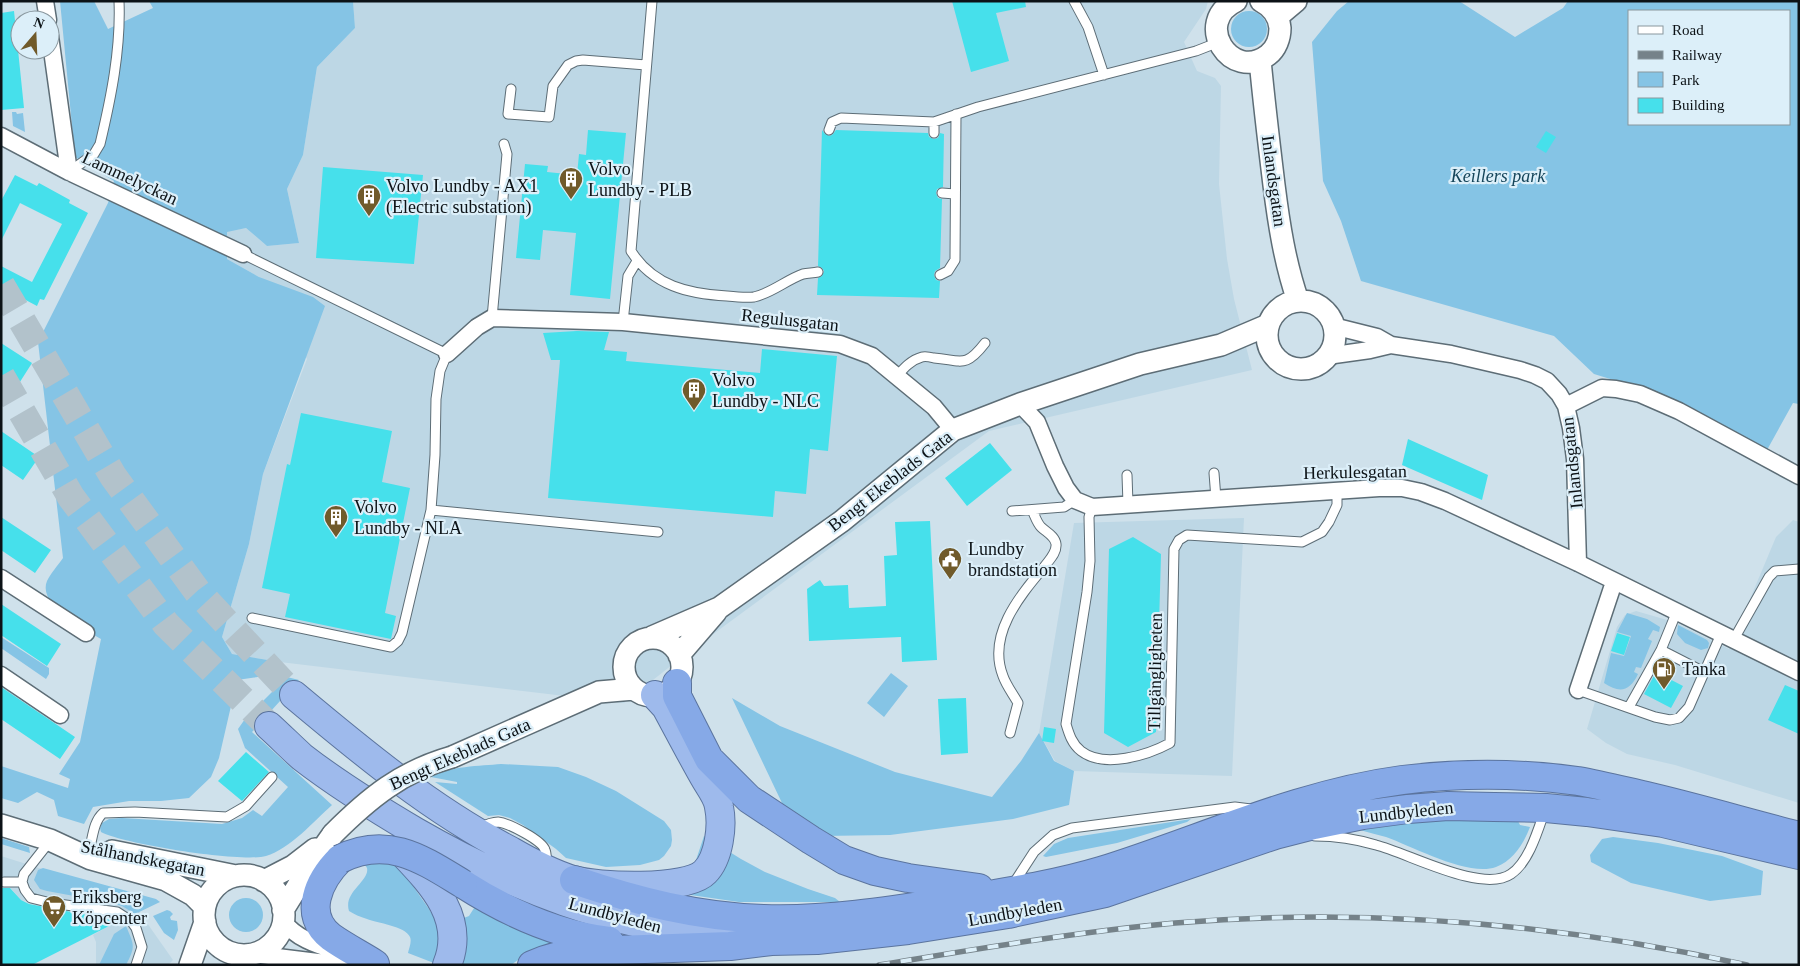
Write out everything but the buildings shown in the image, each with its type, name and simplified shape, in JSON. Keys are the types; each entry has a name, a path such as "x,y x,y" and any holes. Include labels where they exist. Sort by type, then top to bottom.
{"highway":[{"path":"574,880 627,886 685,882 705,873 712,861 721,834 719,806 655,689"},
{"path":"655,689 677,696 709,760 749,799 844,860 875,871 908,878 1008,892"},
{"name":"Lundbyleden","path":"294,695 352,743 425,799 472,830 547,869 574,880 649,904 696,912 765,919 870,913 1008,892 1064,881 1271,824 1314,825 1363,815 1448,806 1546,808 1587,812 1663,823 1799,855"},
{"name":"Lundbyleden","path":"269,726 301,756 384,814 494,874 543,895 636,924 688,934 771,941 817,940 908,930 1058,905 1105,893 1271,824 1320,797 1363,786 1404,780 1500,774 1552,778 1612,788 1799,836"},
{"path":"340,785 419,871 441,900 450,918 454,933 453,948 447,965"},
{"path":"376,964 331,937 320,924 316,915 318,890 327,874 337,847 352,854 374,848 396,850 421,859 511,911 571,933 602,940 687,948"},
{"path":"532,965 546,959 588,951 730,946 771,941"}],"street":[{"path":"1236,1 1225,8 1219,17 1217,27 1219,42 1228,55 1239,61 1246,62 1260,60 1271,53 1278,42 1280,29 1277,16 1269,6 1260,1"},
{"path":"1277,16 1296,1"},
{"path":"53,60 69,172"},
{"name":"Inlandsgatan","path":"1260,60 1282,243 1289,276 1298,301"},
{"name":"Lammelyckan","path":"1,136 69,172 243,254"},
{"path":"1298,301 1309,302 1320,307 1328,315 1333,326 1333,342 1327,356 1319,364 1308,368 1286,365 1277,359 1270,350 1267,339 1268,325 1271,318 1287,304 1298,301"},
{"path":"447,354 477,327 492,318"},
{"name":"Regulusgatan","path":"492,318 623,322 840,344 872,356 934,407 953,430"},
{"name":"Bengt Ekeblads Gata","path":"283,915 309,868 337,847 354,813 377,794 397,780 436,762 452,757 599,692 624,670 624,660 634,644 719,608 842,521 953,430 1020,404 1140,364 1221,345 1268,325"},
{"name":"Inlandsgatan","path":"1333,326 1377,337 1391,345 1451,354 1535,374 1547,381 1559,394 1566,406 1571,428 1575,459 1578,563"},
{"name":"Bengt Ekeblads Gata","path":"1221,345 1270,350"},
{"name":"Inlandsgatan","path":"1327,356 1391,345"},
{"path":"1566,406 1602,388 1640,394 1679,411 1799,476"},
{"path":"1020,404 1037,422 1055,466 1066,488 1075,500"},
{"name":"Herkulesgatan","path":"1075,500 1092,507 1336,491 1402,488 1421,492 1445,501 1578,563 1799,672"},
{"path":"1,578 86,633"},
{"path":"1578,690 1614,582"},
{"name":"Bengt Ekeblads Gata","path":"679,655 719,608"},
{"path":"624,670 626,677 655,689 681,674 682,664 679,655 668,642 652,637"},
{"path":"1,675 60,715"},
{"name":"Bengt Ekeblads Gata","path":"599,692 655,689"},
{"name":"Stålhandskegatan","path":"1,825 50,840 236,876"},
{"name":"Stålhandskegatan","path":"50,840 91,859 166,880 193,895 205,914"},
{"name":"Bengt Ekeblads Gata","path":"264,881 337,847"},
{"path":"190,965 198,945 210,894 219,885 236,876 250,876 264,881 272,887 278,895 289,930 302,938 376,964"},
{"path":"205,914 210,935 219,946 232,953 342,965"},
{"path":"220,965 246,954 264,950 280,932 283,915"}],"lane":[{"path":"69,172 94,154 100,144 116,61 119,35 119,1"},
{"path":"623,322 628,276 638,261 632,251 652,1"},
{"path":"1074,1 1088,27 1104,75"},
{"path":"829,130 832,122 841,118 934,122 978,107 1196,51 1219,42"},
{"path":"511,88 508,114 549,117 553,86 568,64 583,60 646,65"},
{"path":"940,275 948,271 955,260 956,114"},
{"path":"934,122 934,133"},
{"path":"492,318 507,154 504,144"},
{"path":"942,194 955,194"},
{"path":"243,254 447,354 440,371 436,398 435,456 431,510 402,633 398,641 391,648 252,618"},
{"name":"Regulusgatan","path":"638,261 654,276 670,286 714,296 752,297 767,293 802,274 818,272"},
{"path":"897,376 910,362 923,357 956,362 968,361 978,353 985,343"},
{"path":"1214,473 1216,499"},
{"path":"1127,474 1128,504"},
{"name":"Tillgängligheten","path":"1092,507 1089,516 1090,561 1087,592 1066,724 1069,736 1081,751 1099,758 1134,758 1156,751 1170,743 1174,549 1179,540 1187,536 1302,542 1322,532 1329,522 1337,504 1336,491"},
{"path":"1012,511 1064,507 1075,500"},
{"path":"431,510 658,532"},
{"path":"1010,733 1018,703 1003,676 998,656 1002,632 1011,610 1023,592 1055,553 1056,544 1053,536 1040,526 1032,510"},
{"path":"1578,690 1670,720 1679,718 1689,707 1704,672 1769,577 1775,571 1799,569"},
{"path":"1629,707 1661,650 1677,611"},
{"path":"1661,650 1704,672"},
{"path":"90,847 95,825 103,813 135,812 227,817 246,806 272,777"},
{"path":"1008,892 1034,852 1053,835 1072,828 1236,807 1271,824 1359,841 1404,854 1459,875 1490,880 1500,879 1511,874 1520,866 1532,846 1546,808"},
{"path":"50,840 24,874 22,882 31,898 51,903 117,912 131,921 136,928 142,947 136,965"},
{"path":"4,882 22,882"}],"shaded area":[{"path":"353,1 1208,1 1206,9 1184,42 1197,71 1215,78 1221,86 1219,184 1227,259 1234,299 1252,370 989,431 682,657 624,703 280,662 232,654 222,637 249,544 263,474 307,359 259,277 227,259 227,231 246,228 267,246 299,243 287,189 303,155 317,67 355,28"},
{"path":"1244,518 1232,776 1074,771 1055,761 1039,733 1074,523"},
{"path":"1793,520 1799,522 1799,803 1675,765 1627,754 1606,743 1587,729 1617,627 1625,615 1636,611 1674,622 1729,649 1776,537"},
{"path":"1,856 128,896 173,960 168,965 96,965 96,942 93,935 120,920 21,900 1,877"}],"green space":[{"path":"60,1 94,1 108,29 153,8 149,1 353,1 355,28 317,67 303,155 287,189 299,243 267,246 246,228 227,232 227,259 259,277 313,297 325,306 263,474 249,544 222,637 232,654 280,662 265,676 237,680 219,758 211,777 189,798 161,801 129,801 93,807 84,824 58,816 54,800 37,792 18,803 1,798 1,766 68,788 70,779 59,774 80,742 101,639 74,623 55,607 49,599 46,590 47,581 63,558 38,342 108,203 114,181 75,157"},
{"name":"Keillers park","path":"1349,1 1459,1 1515,37 1563,8 1568,1 1799,1 1799,404 1793,403 1767,450 1633,386 1594,374 1554,336 1361,281 1341,221 1323,181 1312,42 1337,11"},
{"path":"1249,11 1261,17 1267,29 1261,41 1249,47 1237,41 1231,29 1237,17"},
{"path":"12,112 17,114 23,113 25,132 13,126"},
{"path":"1627,613 1647,619 1660,627 1659,632 1653,630 1648,639 1652,641 1641,668 1636,667 1634,672 1638,674 1635,680 1624,689 1615,689 1604,683 1611,653 1624,656 1631,636 1617,632"},
{"path":"1678,625 1707,640 1709,643 1708,648 1701,650 1685,643 1677,634"},
{"path":"1,637 49,668 49,674 46,679 1,648"},
{"path":"891,673 908,686 884,717 867,703"},
{"path":"287,677 299,680 252,732 332,805 293,841 266,856 234,857 157,847 113,837 101,832 102,823 109,819 122,818 222,824 242,818 253,810 262,816 288,787 245,748 238,729 245,719"},
{"path":"732,698 780,726 895,772 992,797 1021,761 1039,733 1054,761 1074,771 1069,805 1013,819 890,835 822,836 782,803"},
{"path":"501,764 558,767 616,791 664,821 671,830 671,846 659,860 640,865 606,867 566,858 523,825 499,815 488,816 435,782 457,784 457,782 431,777 438,773 455,769"},
{"path":"1191,819 1187,822 1117,843 1046,857 1043,856 1054,844 1068,838"},
{"path":"1517,819 1520,825 1530,827 1525,839 1508,860 1496,867 1484,869 1456,865 1386,837 1360,830 1408,820"},
{"path":"704,836 765,872 835,898 840,902 739,902 649,889 689,871 696,860"},
{"path":"1613,837 1658,843 1722,856 1763,871 1761,895 1710,901 1631,883 1591,862 1590,855 1602,839"},
{"path":"1,838 29,847 30,853 1,844"},
{"path":"377,859 399,866 439,926 439,965 408,953 411,939 403,930 349,911 348,904 350,898 367,873 367,868 362,862"},
{"path":"43,868 156,899 160,902 135,914 122,906 112,903 40,889 34,880 38,870"},
{"path":"246,898 253,899 258,903 262,908 262,922 258,927 253,931 246,932 239,931 234,927 230,922 229,915 230,908 234,903 239,899"},
{"path":"476,905 561,942 522,957 511,965 460,965 461,919 469,916"},
{"path":"167,910 173,914 170,917 171,920 177,921 178,930 174,940 164,933 153,916"},
{"path":"126,926 131,937 133,949 126,965 99,965 114,934"}],"tunnel":[{"path":"1,285 113,476 197,591 294,695"},
{"path":"1,376 71,497 166,624 269,726"}],"railway":[{"path":"879,965 1101,931 1175,923 1319,917 1391,918 1534,929 1605,939 1747,965"}],"place":[{"name":"Volvo Lundby - PLB","path":"571,200"},
{"name":"Volvo Lundby - AX1 (Electric substation)","path":"369,217"},
{"name":"Volvo Lundby - NLC","path":"694,411"},
{"name":"Volvo Lundby - NLA","path":"336,538"},
{"name":"Lundby brandstation","path":"950,580"},
{"name":"Tanka","path":"1664,690"},
{"name":"Eriksberg Köpcenter","path":"54,928"}]}
